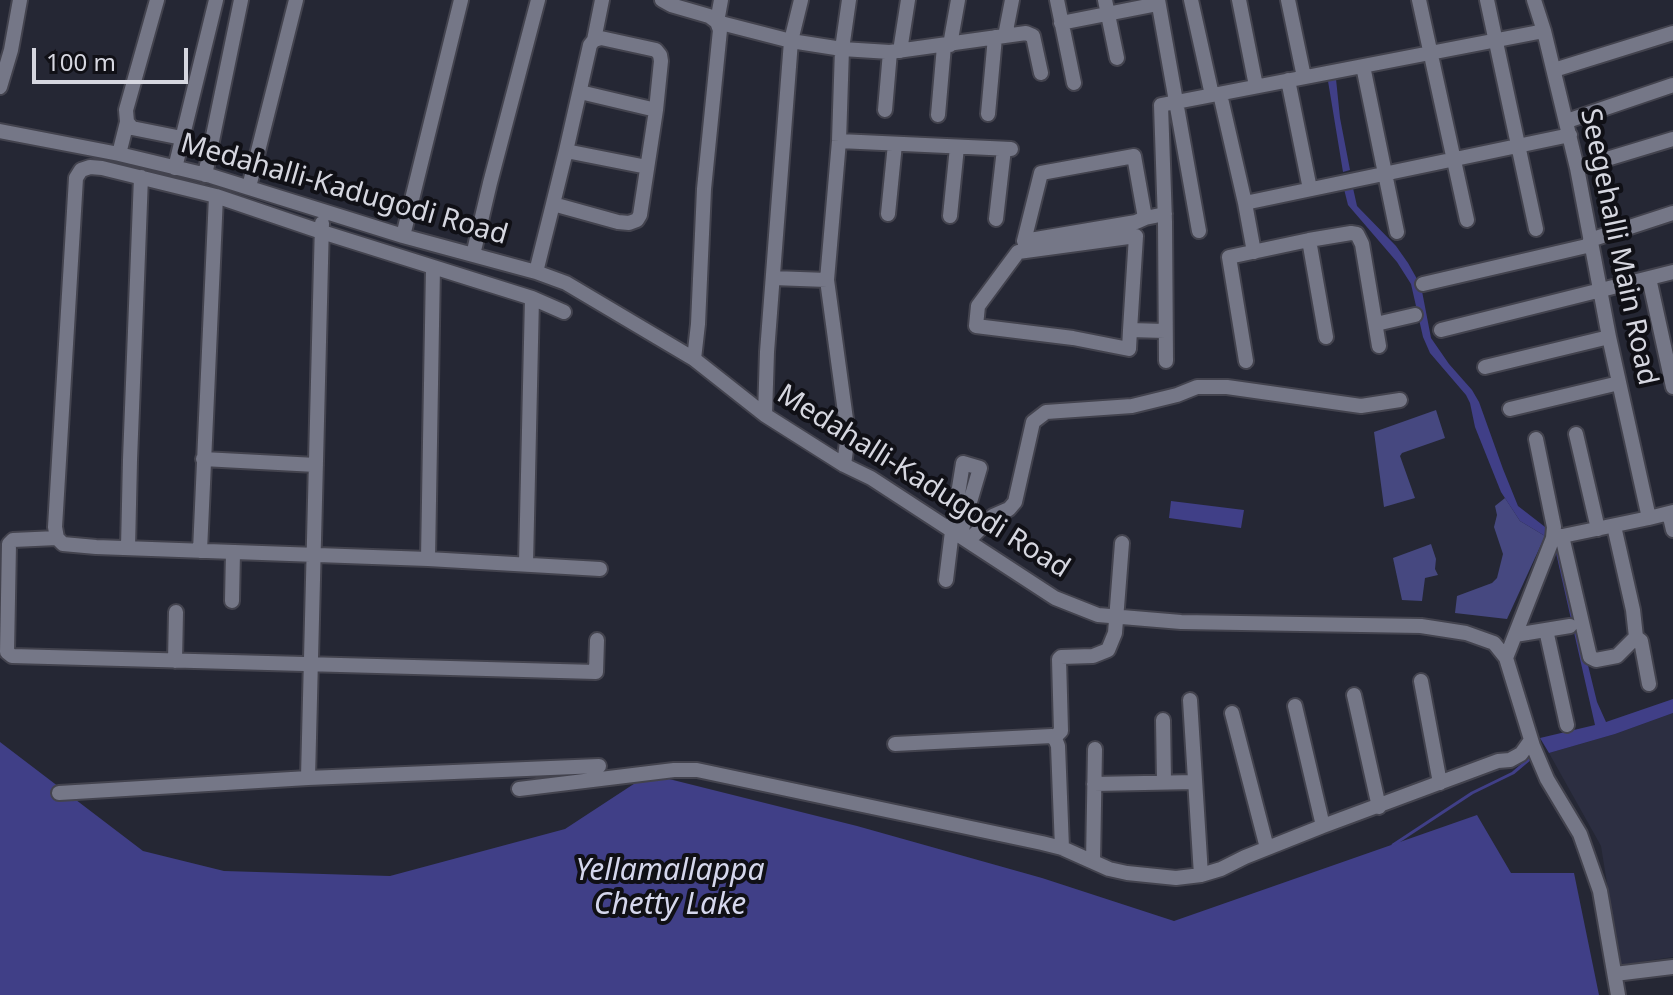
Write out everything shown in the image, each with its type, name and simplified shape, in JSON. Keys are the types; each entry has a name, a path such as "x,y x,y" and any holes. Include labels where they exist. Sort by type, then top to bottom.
{"street":[{"path":"0,87 11,50 20,0"},
{"path":"119,154 127,122 126,110 157,0"},
{"path":"175,168 216,0"},
{"path":"205,175 241,0"},
{"path":"249,187 296,0"},
{"path":"403,236 461,0"},
{"path":"473,255 538,0"},
{"path":"536,272 602,0"},
{"path":"662,0 709,16 717,22 791,41 842,49 895,52 1026,33 1033,36 1041,73"},
{"path":"694,359 704,189 721,0"},
{"path":"765,415 791,41 801,0"},
{"path":"844,465 848,434 827,280 839,141 842,49 849,0"},
{"path":"885,110 908,0"},
{"path":"938,115 947,46 958,0"},
{"path":"988,114 1000,36 1012,0"},
{"path":"1057,0 1074,83"},
{"path":"1191,0 1245,203 1254,252"},
{"path":"1239,0 1256,86"},
{"path":"1288,0 1304,77"},
{"path":"1419,0 1467,220"},
{"path":"1487,0 1536,229"},
{"name":"Seegehalli Main Road","path":"1534,0 1577,168 1609,337 1649,518"},
{"path":"1061,23 1106,7 1158,2 1199,231"},
{"path":"1106,7 1117,58"},
{"path":"1166,361 1161,105 1544,31"},
{"path":"1554,70 1673,33"},
{"path":"553,204 618,222 629,223 640,215 656,110 660,55 656,50 601,38 594,40"},
{"path":"1363,66 1397,232"},
{"path":"1288,80 1310,189"},
{"path":"1245,203 1519,147 1673,85"},
{"path":"580,92 656,110"},
{"path":"127,122 132,128 182,138"},
{"name":"Medahalli-Kadugodi Road","path":"0,131 119,154 205,175 566,283 694,359 765,415 844,465 871,478 1055,598 1098,615 1181,622 1421,626 1466,633 1494,643 1506,658"},
{"path":"1577,168 1673,139"},
{"path":"839,141 1008,149 996,219"},
{"path":"888,214 895,144"},
{"path":"950,216 957,147"},
{"path":"566,151 647,167"},
{"path":"1145,218 1134,156 1041,173 1024,241 1136,222 1165,214"},
{"path":"564,312 532,298 216,196 90,167 81,170 76,178 55,527 57,538 63,544 526,563 600,569"},
{"path":"128,548 141,177"},
{"path":"200,551 216,196"},
{"path":"308,778 323,211"},
{"path":"1423,284 1590,242 1673,213"},
{"path":"1246,361 1229,257 1309,240 1357,234 1362,244 1379,346"},
{"path":"1136,236 1130,330 1129,349 1073,338 976,326 978,306 1018,252 1136,236"},
{"path":"1309,240 1326,337"},
{"path":"428,559 433,267"},
{"path":"1441,330 1673,272"},
{"path":"773,278 827,280"},
{"path":"1649,278 1673,387"},
{"path":"526,563 532,298"},
{"path":"1376,324 1415,315"},
{"path":"1130,330 1165,331"},
{"path":"1485,367 1609,337"},
{"path":"1510,409 1619,383"},
{"path":"960,536 1009,509 1015,502 1033,422 1046,412 1132,406 1197,387 1227,387 1361,406 1400,400"},
{"path":"1576,434 1598,529"},
{"path":"1536,439 1554,527 1590,657 1596,660 1617,656 1636,637"},
{"path":"203,459 316,465"},
{"path":"946,580 960,536 980,468 963,463 960,536"},
{"path":"1558,537 1671,512 1673,530"},
{"path":"1614,526 1636,637 1641,641 1649,684"},
{"path":"1558,537 1506,658 1532,743 1547,779 1580,834 1600,891 1618,995"},
{"path":"57,538 13,540 9,544 9,655 596,672 597,640"},
{"path":"1054,738 1061,731 1059,659 1093,656 1108,650 1115,633 1122,543"},
{"path":"232,601 233,552"},
{"path":"175,661 176,612"},
{"path":"1515,635 1570,626"},
{"path":"1546,630 1567,725"},
{"path":"1421,681 1440,783"},
{"path":"1354,695 1379,807"},
{"path":"1190,700 1201,875"},
{"path":"1295,706 1323,826"},
{"path":"1232,713 1267,848"},
{"path":"1163,720 1164,781"},
{"path":"895,744 1046,735 1054,738 1058,746 1062,848"},
{"path":"519,789 674,770 697,770 1062,848 1109,869 1176,878 1221,869 1323,826 1498,761 1510,760 1532,743"},
{"path":"1093,862 1095,749"},
{"path":"59,793 308,778 599,766"},
{"path":"1094,784 1195,782"},
{"path":"1615,974 1673,967"}],"shaded area":[{"path":"1436,410 1445,438 1400,456 1415,498 1384,507 1374,432"},
{"path":"1505,498 1520,521 1545,536 1507,619 1455,613 1457,596 1492,583 1497,578 1503,554 1494,527 1497,515 1495,506"},
{"path":"1431,544 1438,575 1425,578 1422,601 1402,600 1393,558"},
{"path":"1673,713 1673,957 1620,965 1601,846 1549,753"}],"water":[{"path":"1336,79 1350,170 1343,172 1328,81"},
{"path":"1353,188 1357,206 1396,246 1421,286 1431,338 1479,402 1518,506 1551,533 1545,536 1520,521 1501,492 1466,395 1430,353 1423,337 1411,284 1397,262 1348,205 1344,189"},
{"path":"1171,501 1244,510 1241,528 1169,518"},
{"path":"1564,548 1586,657 1597,702 1606,722 1673,699 1673,713 1549,753 1540,738 1595,725 1556,553"},
{"name":"Yellamallappa Chetty Lake","path":"0,742 143,851 224,871 390,876 565,829 649,774 857,826 1042,878 1174,921 1477,815 1511,873 1574,873 1599,995 0,995"}],"waterway":[{"path":"1393,845 1472,793 1513,773 1532,757"}]}
